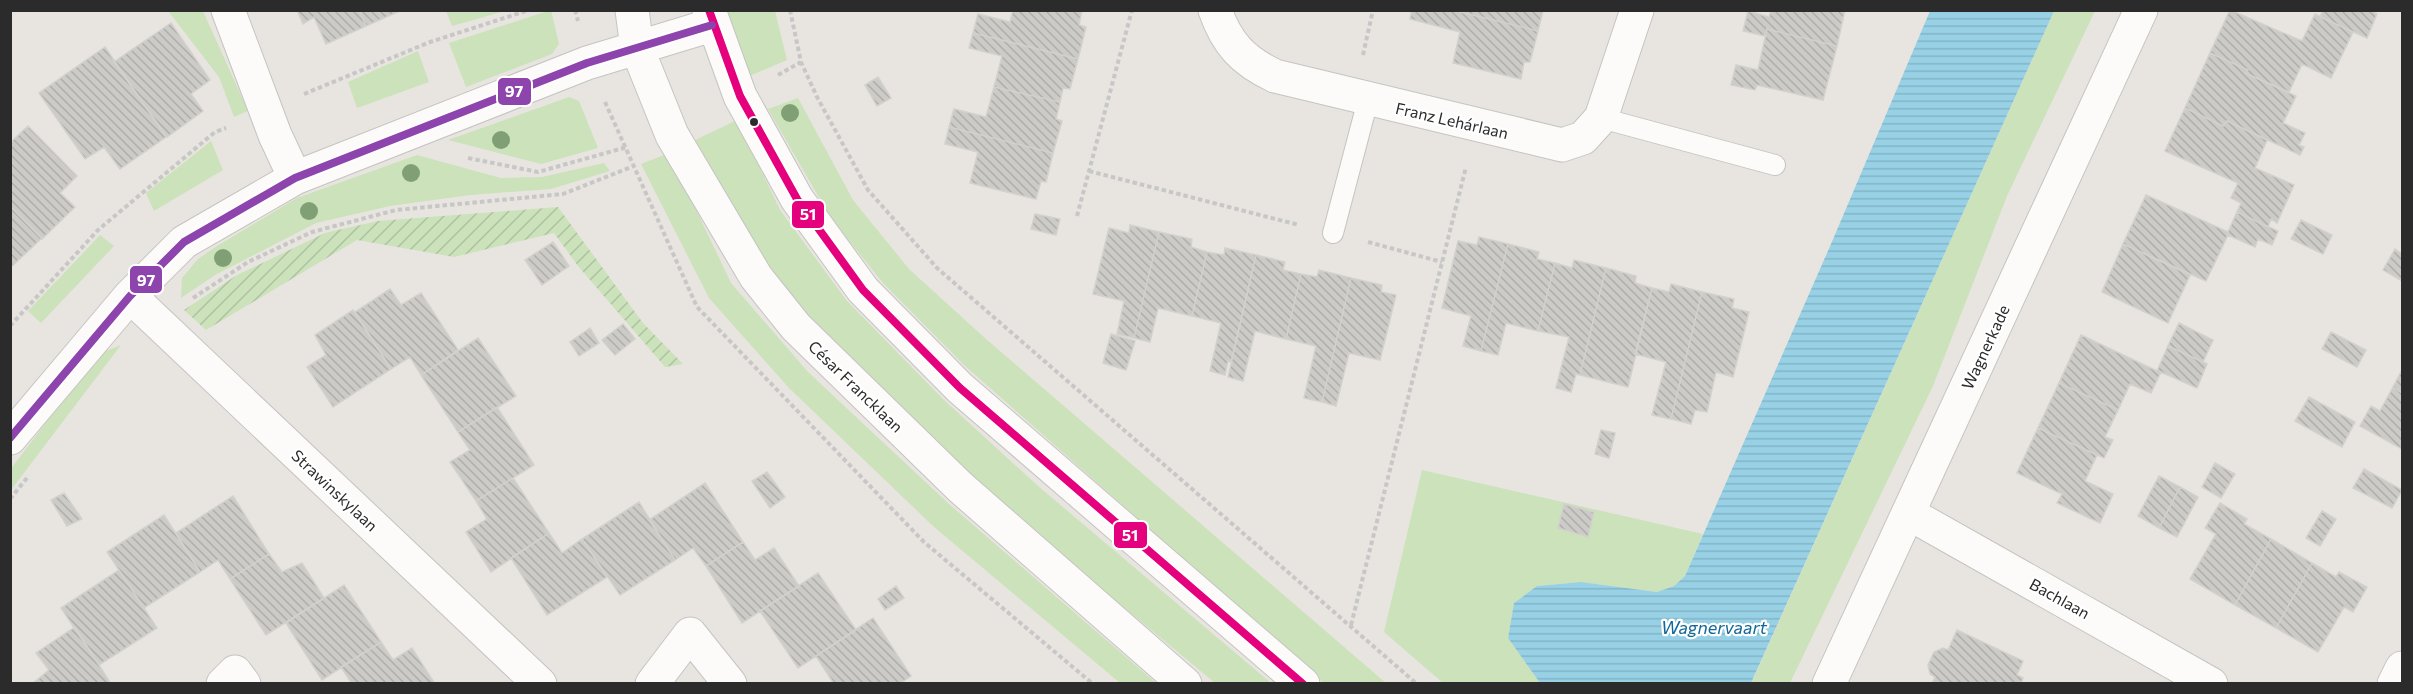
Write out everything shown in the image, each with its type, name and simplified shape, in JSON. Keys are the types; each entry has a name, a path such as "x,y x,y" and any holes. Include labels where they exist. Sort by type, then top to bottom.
{"street":[{"path":"228,10 295,178"},
{"name":"César Francklaan","path":"632,10 637,48 672,135 756,277 796,327 960,488 1185,684"},
{"name":"Franz Lehárlaan","path":"1215,10 1224,36 1255,67 1275,76 1562,145 1583,138 1601,118 1637,10"},
{"name":"Wagnerkade","path":"1829,684 2141,10"},
{"path":"10,438 130,296 184,242 295,178 587,63 637,48 711,18 740,96 796,199 862,290 960,388 1303,684"},
{"name":"Strawinskylaan","path":"130,296 540,684"},
{"name":"Bachlaan","path":"1908,513 2211,684"},
{"path":"652,684 690,634 730,684"},
{"path":"2394,684 2403,668"},
{"path":"223,684 235,672 244,684"}],"lane":[{"path":"1333,233 1368,100"},
{"path":"1601,118 1775,165"}],"path":[{"path":"10,326 98,230 215,132 430,42 529,10"},
{"path":"790,10 801,62 817,98 868,189 938,268 1417,684"},
{"path":"1077,216 1132,10"},
{"path":"740,96 801,62"},
{"path":"1351,625 1477,125"},
{"path":"465,157 538,172 672,135"},
{"path":"157,322 248,262 312,232 396,210 563,194 634,166"},
{"path":"1089,171 1442,262"}],"green space":[{"path":"551,10 559,44 552,54 466,87 449,43"},
{"path":"168,11 203,11 248,111 234,117 219,77"},
{"path":"446,11 505,11 452,26"},
{"path":"728,11 775,11 787,60 747,77"},
{"path":"2054,11 2095,11 2007,196 1933,386 1790,683 1751,684"},
{"path":"418,51 429,82 357,108 348,82"},
{"path":"569,97 579,101 598,148 541,164 448,140"},
{"path":"798,98 853,200 909,269 986,339 1386,683 1324,683 964,365 884,284 832,220 768,109"},
{"path":"737,120 780,210 847,301 944,400 1038,486 1271,683 1215,683 1014,516 915,426 815,326 745,234 693,141"},
{"path":"211,141 223,170 154,211 146,193"},
{"path":"669,153 731,283 808,372 949,504 1156,683 1120,683 934,527 789,388 709,298 641,164"},
{"path":"417,155 501,178 542,177 604,163 610,171 551,189 470,195 390,206 316,223 215,275 181,298 182,278 198,259 217,246 297,198"},
{"path":"558,207 643,323 683,364 665,367 578,266 554,233 454,257 357,240 206,330 184,310 237,275 325,233 378,221"},
{"path":"100,235 114,246 41,323 28,311"},
{"path":"121,345 11,490 10,470 91,363 103,352"},
{"path":"1422,470 1703,534 1685,576 1674,586 1657,592 1581,582 1537,586 1514,603 1508,638 1540,683 1443,683 1384,632"}],"water":[{"name":"Wagnervaart","path":"1930,11 2054,11 1751,683 1540,683 1508,638 1514,603 1537,586 1581,582 1657,592 1674,586 1685,576 1831,244"}],"building":[{"path":"297,10 359,10 366,26 326,44 314,17 303,24"},
{"path":"359,10 402,10 366,26"},
{"path":"1013,10 1082,10 1079,25 1086,27 1078,59 973,33 978,14 1010,22"},
{"path":"1412,10 1452,10 1538,31 1530,62 1524,62 1521,79 1453,63 1460,32 1410,19"},
{"path":"1452,10 1543,10 1538,31"},
{"path":"1771,10 1845,10 1837,46 1767,29 1765,36 1743,31 1748,11 1769,17"},
{"path":"2230,10 2302,41 2315,14 2353,32 2331,78 2302,64 2289,92 2245,73 2248,70 2210,53"},
{"path":"2323,10 2368,10 2377,14 2367,38 2320,17"},
{"path":"171,23 210,80 191,94 203,111 167,137 114,62"},
{"path":"1767,29 1837,46 1823,100 1757,85 1755,90 1731,85 1736,65 1758,70"},
{"path":"973,33 1078,59 1070,89 1063,88 1060,102 994,87 1002,56 969,48"},
{"path":"105,47 166,137 120,169 104,147 85,159 39,93"},
{"path":"2210,53 2248,70 2245,73 2296,96 2283,123 2305,133 2299,145 2304,147 2300,155 2227,121 2223,126 2185,108"},
{"path":"878,77 891,98 877,106 865,85"},
{"path":"994,87 1060,102 1056,119 1062,121 1053,153 949,127 954,109 986,117"},
{"path":"2185,108 2223,126 2227,121 2267,140 2255,168 2294,185 2277,223 2271,219 2268,227 2237,212 2241,203 2231,198 2238,183 2165,151"},
{"path":"28,126 77,176 60,193 75,207 42,239 10,206 10,143"},
{"path":"949,127 1053,153 1046,182 1041,181 1036,199 970,183 978,152 945,144"},
{"path":"2146,195 2228,232 2237,212 2278,231 2272,245 2258,239 2255,247 2228,235 2206,281 2123,244"},
{"path":"10,206 42,238 10,268"},
{"path":"1035,214 1060,219 1056,235 1031,229"},
{"path":"2301,220 2332,235 2323,254 2291,239"},
{"path":"1130,225 1159,232 1134,338 1117,334 1124,301 1093,294 1109,228 1129,233"},
{"path":"1159,232 1192,239 1191,247 1207,252 1192,316 1158,308 1150,342 1134,338"},
{"path":"1479,237 1508,244 1481,351 1463,346 1471,316 1442,308 1458,241 1477,245"},
{"path":"553,242 569,266 542,285 525,260"},
{"path":"1508,244 1539,252 1537,259 1555,263 1538,331 1506,323 1498,355 1481,351"},
{"path":"2123,244 2190,275 2168,323 2102,292"},
{"path":"1225,248 1256,255 1231,362 1228,361 1225,375 1210,371 1221,323 1192,316 1207,252 1224,255"},
{"path":"2395,249 2402,254 2402,281 2383,270"},
{"path":"1256,255 1285,262 1283,270 1301,274 1286,339 1255,331 1243,381 1228,377"},
{"path":"1574,260 1606,268 1580,375 1576,374 1571,392 1556,388 1569,337 1538,331 1555,263 1572,268"},
{"path":"1606,268 1636,276 1635,283 1652,288 1628,387 1580,375"},
{"path":"1319,270 1351,278 1322,402 1304,398 1316,346 1286,339 1301,274 1317,277"},
{"path":"1351,278 1382,285 1381,292 1396,295 1380,360 1349,353 1336,406 1322,402"},
{"path":"1671,284 1702,292 1671,419 1652,415 1666,362 1635,354 1652,288 1669,292"},
{"path":"390,289 401,305 421,293 458,350 421,375 410,357 391,369 355,312"},
{"path":"1702,292 1734,299 1732,308 1749,312 1733,377 1716,372 1707,412 1695,410 1691,424 1671,419"},
{"path":"353,310 391,369 333,407 307,367 326,355 315,335"},
{"path":"2179,323 2213,340 2203,362 2168,346"},
{"path":"623,324 635,339 615,355 602,340"},
{"path":"590,328 599,343 579,356 570,342"},
{"path":"2331,332 2366,350 2357,367 2322,349"},
{"path":"1111,334 1135,341 1126,370 1103,363"},
{"path":"2081,335 2157,371 2168,346 2207,364 2197,388 2161,372 2151,393 2130,384 2118,410 2059,383"},
{"path":"478,338 516,396 458,432 421,375"},
{"path":"2402,370 2402,393 2393,387"},
{"path":"2059,383 2118,410 2105,437 2113,440 2104,458 2038,428"},
{"path":"2393,387 2402,393 2402,449 2360,426 2371,406 2380,411"},
{"path":"2309,397 2355,422 2342,447 2295,421"},
{"path":"497,407 534,465 476,501 450,462 470,450 458,432"},
{"path":"2038,428 2097,455 2085,481 2113,494 2100,523 2057,503 2062,494 2017,473"},
{"path":"1601,430 1615,433 1609,458 1595,454"},
{"path":"2215,463 2235,474 2221,498 2202,487"},
{"path":"2364,469 2402,490 2392,508 2353,488"},
{"path":"767,472 785,497 770,508 752,481"},
{"path":"2159,476 2180,487 2159,528 2138,516"},
{"path":"513,478 549,533 491,572 466,532 487,519 476,501"},
{"path":"705,483 743,542 706,566 693,548 675,560 649,520"},
{"path":"2180,487 2198,497 2177,537 2159,528"},
{"path":"64,493 82,519 67,526 51,500"},
{"path":"233,496 269,554 230,579 218,560 200,572 176,533"},
{"path":"639,502 675,560 620,595 582,539"},
{"path":"2220,503 2247,519 2244,524 2271,539 2235,605 2190,579 2216,534 2205,528"},
{"path":"1564,504 1594,512 1588,537 1558,528"},
{"path":"2322,511 2336,519 2320,546 2306,538"},
{"path":"164,515 200,572 144,608 107,552"},
{"path":"549,533 562,553 582,539 607,577 547,615 511,558"},
{"path":"2271,539 2312,563 2276,628 2235,605"},
{"path":"743,542 755,560 774,548 799,586 742,623 706,566"},
{"path":"269,554 282,572 302,563 324,598 266,635 230,579"},
{"path":"2312,563 2336,577 2339,572 2367,587 2353,612 2344,607 2318,652 2276,628"},
{"path":"119,570 157,628 99,665 61,608"},
{"path":"818,573 856,630 798,668 760,611"},
{"path":"344,585 381,642 322,680 286,623"},
{"path":"896,586 904,598 885,610 878,599"},
{"path":"873,618 911,676 899,684 834,684 816,656"},
{"path":"75,627 111,684 32,684 49,670 36,653"},
{"path":"1957,630 2023,661 2017,675 2023,678 2021,684 1932,684 1935,677 1930,674 1928,665 1934,652 1943,648 1948,650"},
{"path":"381,642 393,660 412,648 435,684 352,684 341,667"}],"transit line":[{"name":"51","path":"709,10 740,96 797,199 863,290 960,388 1303,684"},
{"name":"97","path":"10,438 130,296 184,242 295,178 587,63 712,25"}]}
